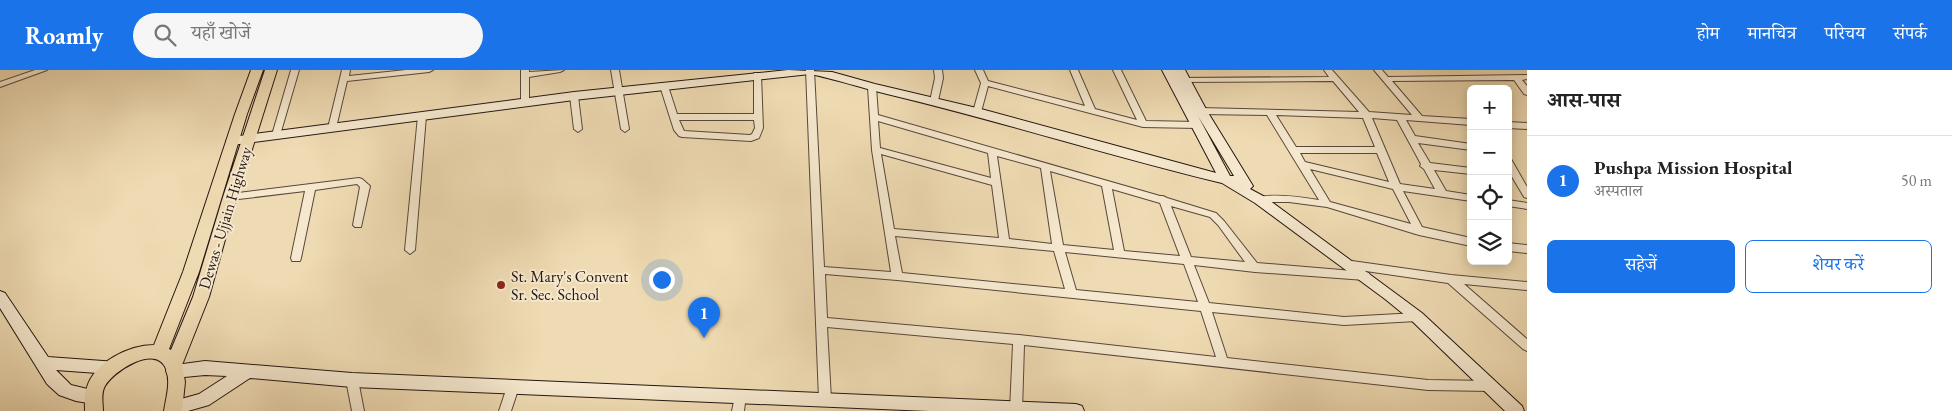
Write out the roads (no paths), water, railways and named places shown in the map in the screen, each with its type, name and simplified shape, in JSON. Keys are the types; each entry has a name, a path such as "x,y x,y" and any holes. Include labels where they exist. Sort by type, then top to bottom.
{"main road":[{"name":"Dewas - Ujjain Highway","path":"159,352 191,272 232,141 257,70"},
{"name":"Dewas - Ujjain Highway","path":"173,409 176,392 174,368 201,297 230,197 271,70"},
{"path":"94,404 96,386 111,367 123,359 137,354 159,352 167,356 174,368"}],"street":[{"path":"0,85 43,70"},
{"path":"276,135 295,70"},
{"path":"332,128 345,74 429,70"},
{"path":"525,103 525,72 560,70"},
{"path":"615,70 625,129"},
{"path":"232,141 574,96 762,73 810,70 976,112 1226,180 1242,180"},
{"path":"810,70 825,399"},
{"path":"934,101 939,78 938,70"},
{"path":"976,112 985,83 979,70"},
{"path":"1074,70 1091,110"},
{"path":"1117,70 1143,124"},
{"path":"1328,70 1366,115 1396,187 1419,231"},
{"path":"1378,70 1420,119"},
{"path":"664,86 676,117 678,130 682,134 745,139 751,138 758,133 762,73"},
{"path":"1176,75 1336,79"},
{"path":"1176,75 1201,111 1242,180 1260,200 1289,199 1326,204 1419,231 1467,241"},
{"path":"1176,75 1198,125 1226,180 1241,191 1260,200 1366,276 1417,317 1516,411"},
{"path":"1516,77 1527,92"},
{"path":"1385,79 1527,77"},
{"path":"985,83 1143,124 1198,125"},
{"path":"872,87 876,150 897,276"},
{"path":"574,96 578,129"},
{"path":"1201,111 1366,115 1467,122"},
{"path":"1270,113 1326,204"},
{"path":"410,250 422,116"},
{"path":"676,117 759,117"},
{"path":"874,117 1213,215 1221,222 1255,268"},
{"path":"1400,118 1413,139 1425,166 1442,193"},
{"path":"1512,125 1527,126"},
{"path":"1413,139 1467,146"},
{"path":"876,150 996,183"},
{"path":"992,150 1004,242"},
{"path":"1292,150 1380,150"},
{"path":"1301,164 1396,187 1467,197"},
{"path":"1045,166 1058,247 1072,293"},
{"path":"1425,166 1467,171"},
{"path":"1513,176 1527,195"},
{"path":"230,197 353,181 365,186 358,225"},
{"path":"1106,183 1120,254"},
{"path":"296,258 311,186"},
{"path":"1163,199 1205,306 1223,362"},
{"path":"1512,204 1527,206"},
{"path":"891,232 1058,247 1255,268 1366,276"},
{"path":"1512,247 1527,249"},
{"path":"1352,265 1451,279 1527,286"},
{"path":"818,270 897,276 1344,321 1417,317"},
{"path":"1451,279 1527,346"},
{"path":"0,297 22,328 53,379 65,390 94,404"},
{"path":"821,322 1019,340 1428,385 1490,386"},
{"path":"1017,410 1019,340"},
{"path":"43,363 111,367"},
{"path":"174,368 204,368 352,380 513,386 739,403 825,399 908,407 1076,411"},
{"path":"173,409 203,400 248,371"},
{"path":"352,380 358,411"},
{"path":"505,411 513,386"}],"place":[{"name":"St. Mary's Convent Sr. Sec. School","path":"501,285"},
{"name":"Pushpa Mission Hospital","path":"704,338"}]}
